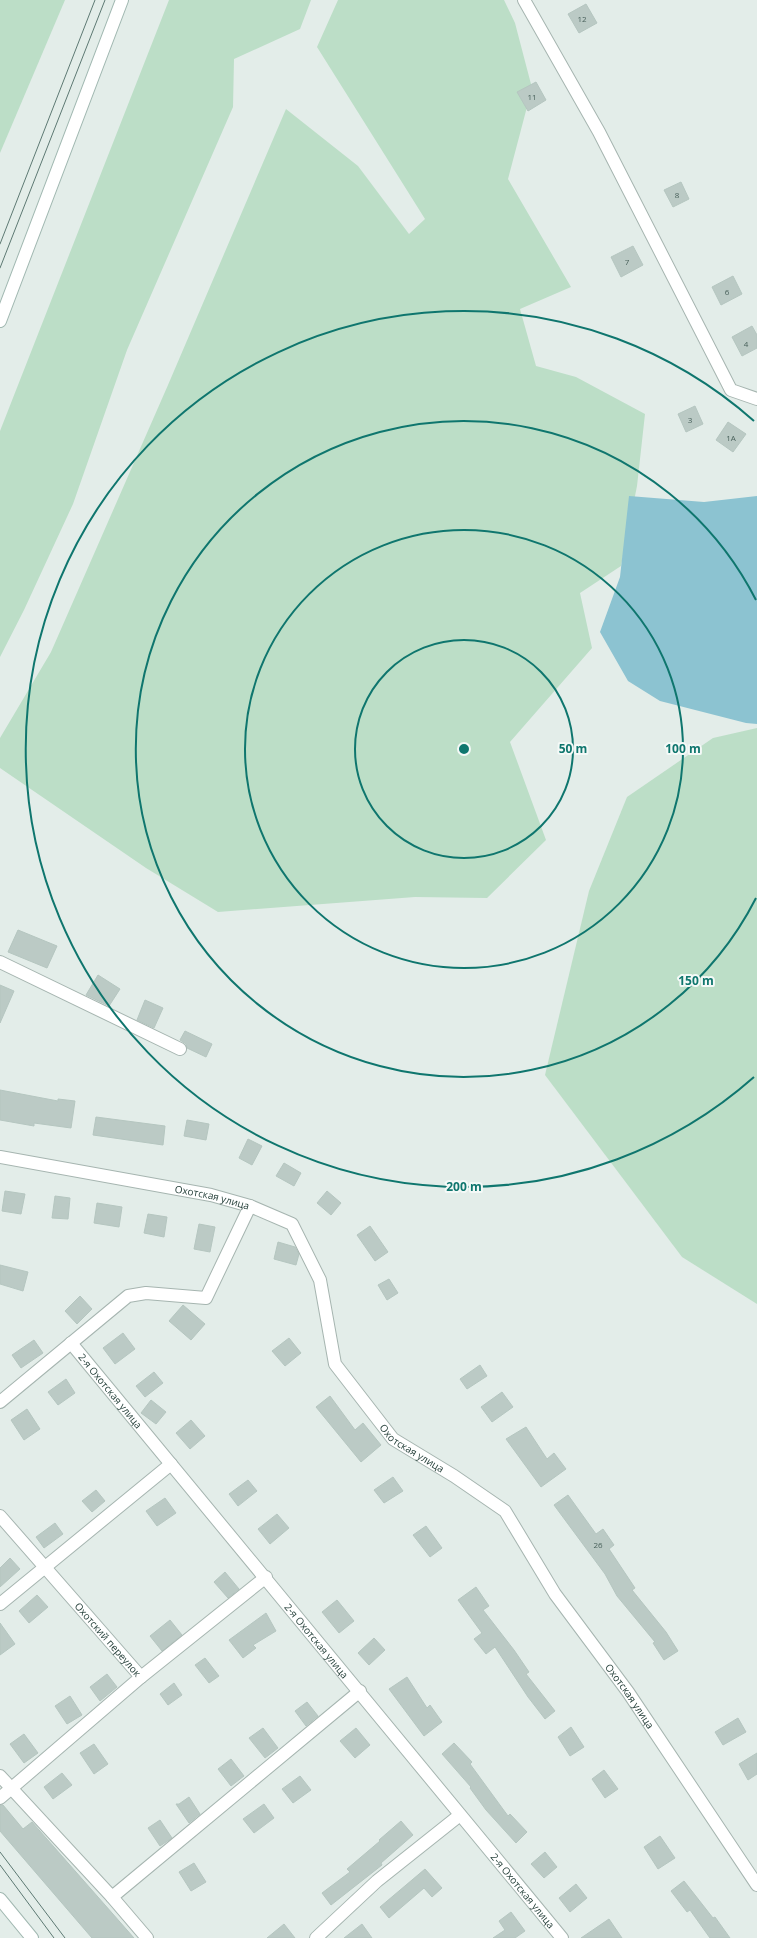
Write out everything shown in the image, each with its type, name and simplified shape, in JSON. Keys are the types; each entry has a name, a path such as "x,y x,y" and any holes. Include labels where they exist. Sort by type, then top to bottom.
{"street":[{"path":"0,321 122,0"},
{"path":"524,0 599,132 731,390 757,399"},
{"path":"0,962 180,1049"},
{"name":"Охотская улица","path":"0,1157 211,1195 250,1206 292,1224 320,1280 335,1364 393,1439 454,1476 505,1511 555,1594 628,1692 757,1885"},
{"path":"0,1402 128,1296 146,1292 206,1298 250,1206"},
{"name":"2-я Охотская улица","path":"72,1343 360,1691 557,1937"},
{"path":"0,1604 171,1464"},
{"name":"Охотский переулок","path":"0,1516 46,1566 141,1677 0,1798"},
{"path":"141,1677 266,1577"},
{"path":"112,1897 360,1691"},
{"path":"0,1776 112,1897 147,1938"},
{"path":"316,1938 377,1881 460,1815"},
{"path":"0,1899 32,1938"}],"green space":[{"path":"0,0 65,0 0,153"},
{"path":"169,0 311,0 300,29 234,59 233,107 127,350 73,504 24,610 0,657 0,431"},
{"path":"338,0 504,0 515,23 532,88 508,179 571,287 520,309 536,366 576,377 645,414 637,486 621,566 580,593 592,648 510,742 546,840 487,898 415,897 218,912 146,868 0,768 0,738 51,652 168,385 286,109 358,166 409,234 425,219 317,47"},
{"path":"757,728 757,1304 682,1257 545,1075 589,891 627,797 713,738"}],"water":[{"path":"629,496 704,502 757,496 757,724 746,723 660,701 628,681 600,632 620,577"}],"building":[{"path":"586,4 597,23 579,33 568,14"},
{"path":"536,82 546,100 528,111 517,92"},
{"path":"681,182 689,199 673,207 664,190"},
{"path":"633,246 643,265 621,277 611,257"},
{"path":"733,276 742,294 721,305 712,287"},
{"path":"752,326 757,335 757,348 742,356 732,337"},
{"path":"695,406 703,424 686,432 678,414"},
{"path":"728,422 746,434 733,452 716,440"},
{"path":"18,930 57,946 47,968 8,952"},
{"path":"98,975 120,989 109,1006 86,995"},
{"path":"0,985 14,991 0,1023"},
{"path":"145,1000 163,1008 154,1028 137,1020"},
{"path":"185,1031 212,1044 206,1057 187,1048 186,1044 180,1040"},
{"path":"0,1090 58,1101 58,1099 75,1101 71,1128 34,1123 34,1126 0,1120"},
{"path":"96,1117 165,1126 163,1145 93,1135"},
{"path":"187,1120 209,1124 206,1140 184,1136"},
{"path":"248,1139 262,1146 252,1165 239,1158"},
{"path":"284,1163 301,1173 294,1186 276,1176"},
{"path":"5,1191 25,1194 21,1214 2,1211"},
{"path":"327,1191 341,1203 331,1215 317,1203"},
{"path":"55,1196 70,1198 68,1219 52,1218"},
{"path":"97,1203 122,1207 119,1227 94,1223"},
{"path":"148,1214 167,1217 164,1237 144,1233"},
{"path":"199,1224 215,1227 210,1252 194,1249"},
{"path":"370,1226 388,1252 375,1261 357,1235"},
{"path":"278,1242 295,1247 299,1254 296,1265 274,1259"},
{"path":"0,1265 28,1272 23,1291 0,1284"},
{"path":"389,1279 398,1293 387,1300 378,1285"},
{"path":"80,1296 92,1309 77,1324 65,1311"},
{"path":"183,1305 205,1324 191,1340 169,1321"},
{"path":"123,1333 135,1349 115,1364 103,1348"},
{"path":"289,1338 301,1353 285,1366 272,1351"},
{"path":"34,1340 43,1353 21,1368 12,1355"},
{"path":"480,1365 487,1376 467,1389 460,1379"},
{"path":"154,1372 163,1383 145,1397 136,1386"},
{"path":"66,1379 75,1393 58,1405 48,1392"},
{"path":"502,1392 513,1407 492,1422 481,1407"},
{"path":"330,1396 355,1430 363,1423 381,1445 361,1462 316,1407"},
{"path":"151,1400 166,1412 156,1424 141,1413"},
{"path":"27,1409 40,1429 24,1440 11,1420"},
{"path":"191,1420 205,1436 190,1449 176,1433"},
{"path":"526,1427 547,1459 554,1453 566,1469 541,1487 506,1439"},
{"path":"393,1477 403,1491 384,1503 374,1490"},
{"path":"248,1480 257,1491 238,1506 229,1494"},
{"path":"96,1490 105,1501 92,1512 82,1501"},
{"path":"568,1495 596,1534 603,1529 614,1545 609,1549 635,1588 632,1590 666,1632 678,1651 664,1660 653,1643 655,1642 617,1596 605,1574 554,1505"},
{"path":"165,1498 176,1513 157,1526 146,1511"},
{"path":"277,1514 289,1528 270,1544 258,1529"},
{"path":"55,1523 63,1534 44,1548 36,1537"},
{"path":"426,1526 442,1548 430,1557 413,1535"},
{"path":"10,1558 20,1569 0,1587 0,1568"},
{"path":"225,1572 239,1589 228,1598 214,1582"},
{"path":"476,1587 489,1606 483,1610 529,1672 526,1674 555,1711 545,1719 528,1697 495,1647 486,1654 474,1639 482,1633 458,1600"},
{"path":"37,1595 48,1607 29,1623 19,1611"},
{"path":"337,1600 354,1621 339,1633 322,1612"},
{"path":"266,1613 276,1631 253,1645 256,1648 243,1658 229,1640"},
{"path":"170,1620 182,1635 162,1651 150,1636"},
{"path":"0,1623 15,1644 0,1655"},
{"path":"374,1638 385,1650 369,1665 358,1653"},
{"path":"205,1658 219,1676 209,1683 195,1665"},
{"path":"107,1674 117,1687 100,1701 90,1687"},
{"path":"407,1677 427,1708 430,1705 442,1722 424,1736 389,1689"},
{"path":"174,1683 182,1695 168,1705 160,1694"},
{"path":"70,1696 82,1715 67,1724 55,1706"},
{"path":"307,1702 318,1716 306,1726 295,1711"},
{"path":"738,1718 746,1732 723,1745 715,1732"},
{"path":"571,1727 584,1747 570,1756 558,1737"},
{"path":"263,1728 278,1748 265,1758 249,1738"},
{"path":"356,1728 370,1745 355,1758 340,1741"},
{"path":"24,1734 38,1753 24,1763 10,1744"},
{"path":"454,1743 472,1762 470,1764 508,1816 510,1814 527,1832 516,1843 486,1810 470,1788 471,1787 442,1754"},
{"path":"94,1744 108,1764 94,1774 80,1753"},
{"path":"757,1753 757,1774 748,1780 739,1764"},
{"path":"231,1759 244,1776 231,1786 218,1769"},
{"path":"604,1770 618,1789 605,1798 592,1779"},
{"path":"62,1773 72,1785 53,1799 44,1787"},
{"path":"300,1776 311,1790 293,1803 282,1789"},
{"path":"189,1797 200,1814 189,1823 176,1804 179,1804"},
{"path":"264,1804 274,1818 254,1833 243,1819"},
{"path":"0,1805 3,1805 23,1829 32,1822 134,1938 92,1938 0,1831"},
{"path":"160,1820 172,1838 160,1846 148,1828"},
{"path":"401,1821 413,1835 381,1863 382,1865 331,1905 322,1893 350,1872 347,1869"},
{"path":"660,1836 675,1858 658,1869 644,1847"},
{"path":"545,1852 557,1867 544,1878 531,1864"},
{"path":"194,1863 206,1882 191,1891 179,1872"},
{"path":"425,1869 442,1888 432,1897 424,1888 389,1918 380,1907"},
{"path":"684,1881 713,1918 715,1917 730,1938 710,1938 690,1910 687,1912 671,1891"},
{"path":"576,1884 587,1898 570,1912 559,1898"},
{"path":"511,1912 525,1931 515,1938 493,1938 505,1930 499,1921"},
{"path":"609,1919 622,1938 581,1938"},
{"path":"284,1924 295,1938 267,1938"},
{"path":"362,1924 372,1938 344,1938"}],"tram line":[{"path":"0,244 95,0"},
{"path":"0,268 105,0"},
{"path":"0,1852 65,1938"},
{"path":"0,1865 54,1938"}]}
